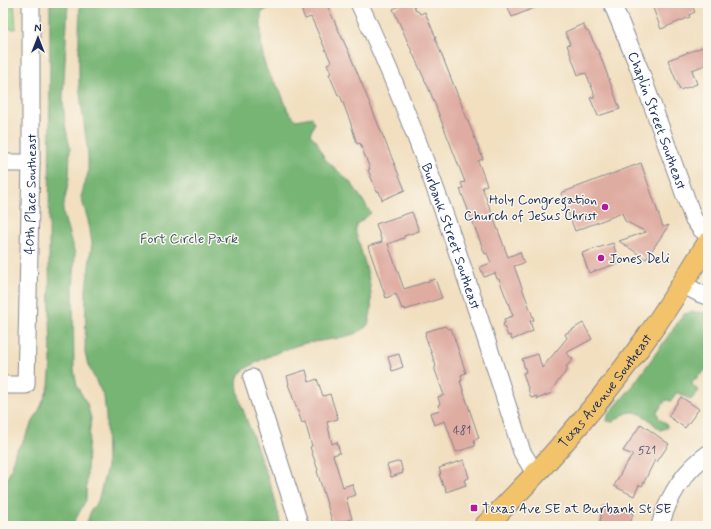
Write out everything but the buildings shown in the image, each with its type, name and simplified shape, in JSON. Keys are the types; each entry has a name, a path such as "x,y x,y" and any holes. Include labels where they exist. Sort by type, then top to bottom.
{"main road":[{"name":"Texas Avenue Southeast","path":"485,526 588,414 647,336 708,243"}],"street":[{"name":"40th Place Southeast","path":"3,385 26,385 31,163 31,3"},
{"name":"Burbank Street Southeast","path":"358,3 398,92 419,146 448,225 522,452 535,473"},
{"name":"Chaplin Street Southeast","path":"612,3 639,68 693,218 700,228 708,235"},
{"path":"3,163 31,163"},
{"path":"682,284 700,294 708,296"},
{"path":"252,378 300,526"},
{"path":"660,526 667,504 676,488 690,469 708,454"}],"green space":[{"path":"3,3 14,3 16,29 3,28"},
{"path":"50,3 68,3 63,99 65,124 70,148 69,179 63,209 75,254 73,292 74,370 77,386 87,404 91,418 86,500 72,526 3,526 3,480 7,479 12,467 15,452 22,443 41,406 49,386 51,362 49,265"},
{"name":"Fort Circle Park","path":"80,3 277,3 261,13 261,44 264,62 268,73 280,90 288,111 296,120 312,117 314,124 310,135 316,140 325,159 352,184 371,213 357,224 355,230 370,287 371,311 369,322 365,328 359,332 339,338 302,344 287,349 256,363 241,373 237,380 241,404 274,495 281,526 86,526 91,510 98,501 107,467 106,415 104,397 88,365 85,353 86,289 92,243 88,220 81,197 88,173 88,154 79,86"},
{"path":"694,312 708,313 708,368 693,381 692,385 699,391 691,400 679,393 676,393 671,401 666,400 657,412 659,418 667,425 667,428 660,430 641,414 632,412 625,414 613,422 607,421 608,415 631,388 684,314"}],"place":[{"name":"Holy Congregation Church of Jesus Christ","path":"605,207"},
{"name":"Jones Deli","path":"601,258"},
{"name":"Texas Ave SE at Burbank St SE","path":"474,508"}]}
